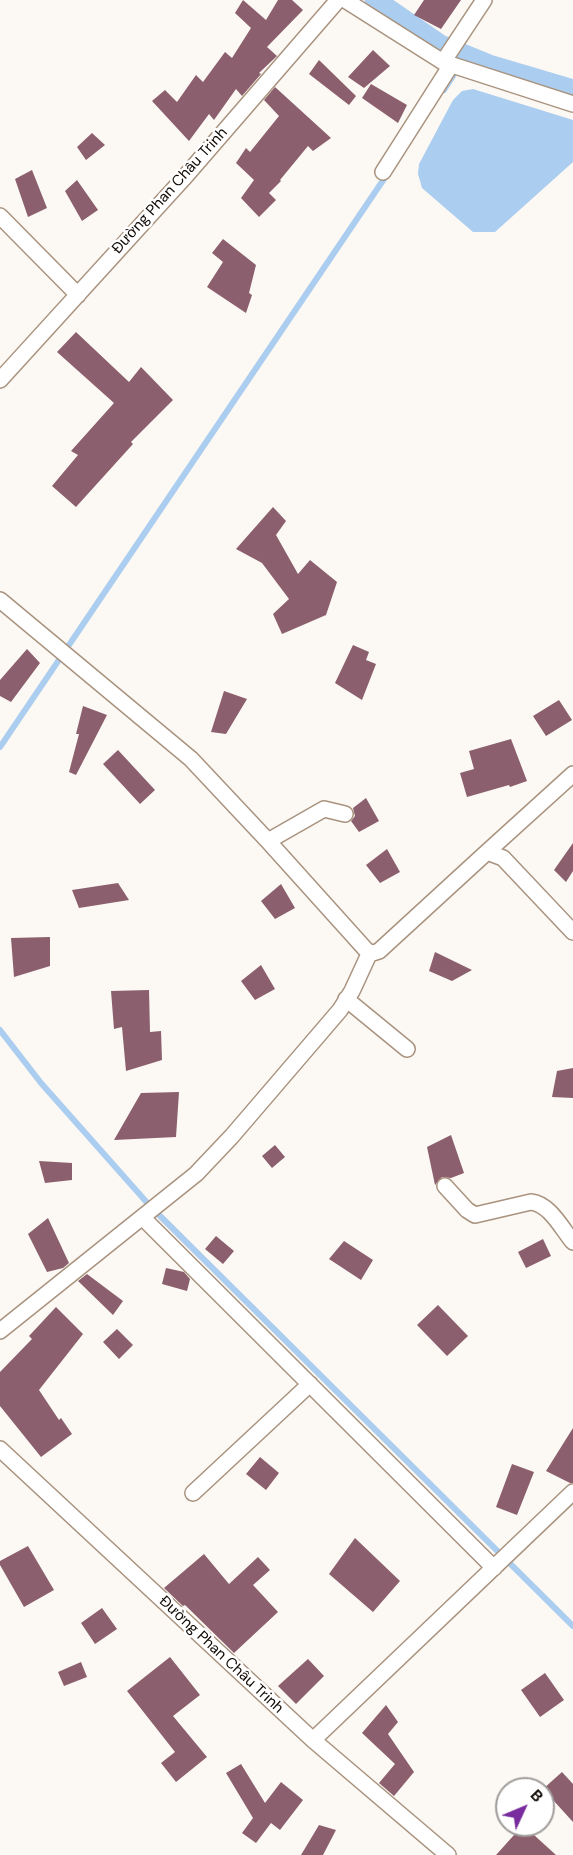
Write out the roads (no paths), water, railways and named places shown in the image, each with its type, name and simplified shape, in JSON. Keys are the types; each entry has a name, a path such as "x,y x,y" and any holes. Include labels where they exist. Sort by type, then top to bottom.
{"street":[{"name":"Đường Phan Châu Trinh","path":"0,380 183,178 338,0"},
{"path":"345,0 447,63 573,104"},
{"path":"383,172 403,143 463,31 484,0"},
{"path":"0,216 78,295"},
{"path":"0,600 191,759 370,952"},
{"path":"370,952 379,951 573,774"},
{"path":"268,841 324,808 345,814"},
{"path":"487,852 503,858 573,932"},
{"path":"0,1331 196,1174 232,1136 327,1025 346,999 370,952"},
{"path":"346,999 407,1049"},
{"path":"445,1186 467,1210 475,1215 531,1202 538,1203 545,1208 573,1242"},
{"path":"145,1216 310,1384 501,1561"},
{"path":"193,1493 310,1384"},
{"name":"Đường Phan Châu Trinh","path":"0,1449 313,1740 448,1855"},
{"path":"313,1740 573,1492"}],"water":[{"path":"473,89 573,120 573,162 495,232 473,232 422,188 418,174 419,164 453,100 462,91"}],"waterway":[{"path":"375,0 440,45 489,65 573,90"},
{"path":"462,63 467,56"},
{"path":"444,90 453,76"},
{"path":"0,747 388,173"},
{"path":"0,1030 41,1083 150,1206 573,1626"}]}
